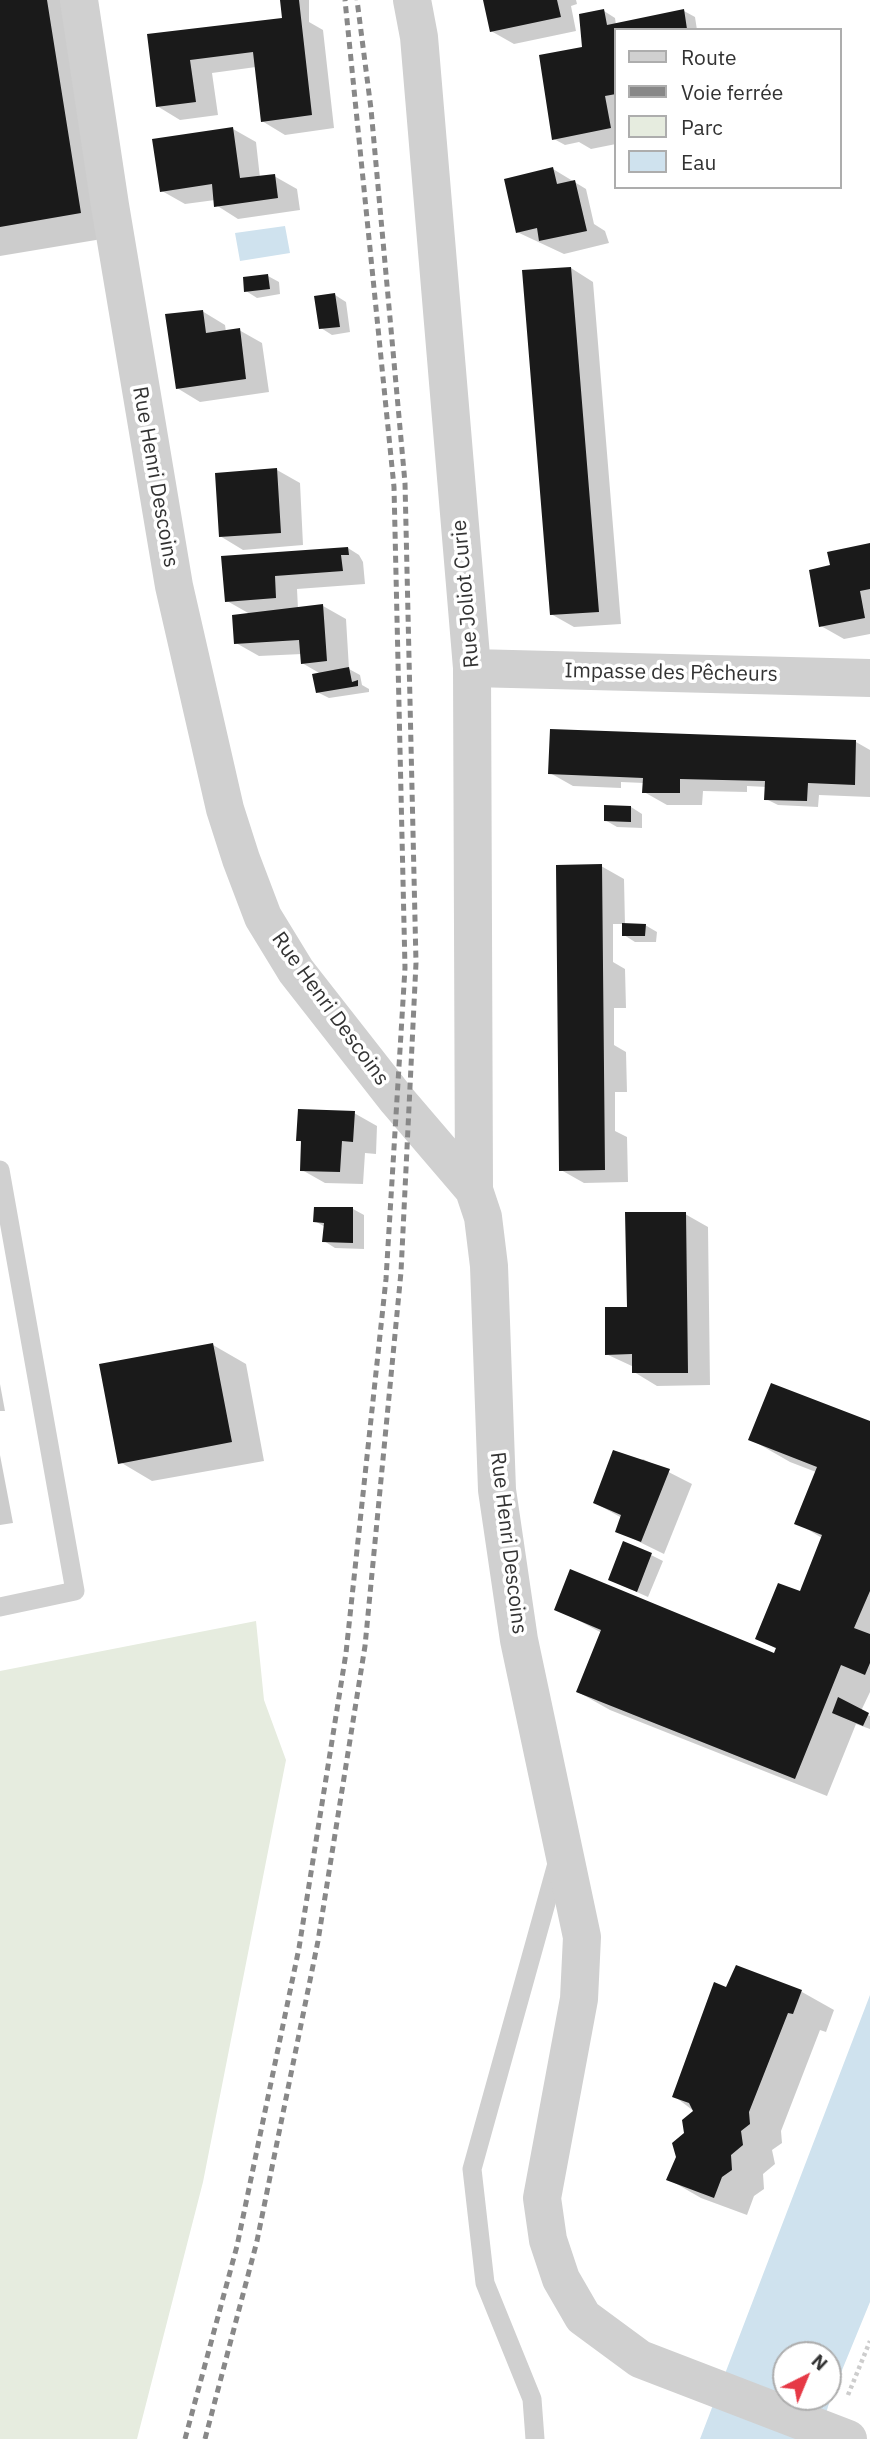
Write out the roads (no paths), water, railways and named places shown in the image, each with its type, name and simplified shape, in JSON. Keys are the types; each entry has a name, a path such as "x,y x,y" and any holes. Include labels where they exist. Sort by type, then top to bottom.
{"street":[{"name":"Rue Henri Descoins","path":"79,0 110,205 174,586 225,809 240,859 263,917 296,971 397,1100 474,1190 483,1217 489,1266 497,1490 519,1640 564,1839 582,1937 579,1998 547,2159 542,2198 548,2241 561,2279 583,2317 640,2359 683,2376 846,2422"},
{"name":"Rue Joliot Curie","path":"412,0 419,37 472,668 474,1190"},
{"name":"Impasse des Pêcheurs","path":"472,668 870,678"}],"lane":[{"path":"0,1170 75,1591 0,1607"},
{"path":"535,2439 533,2399 485,2283 472,2169 564,1839"}],"water":[{"path":"285,226 290,253 240,261 235,233"},
{"path":"870,1995 870,2302 842,2370 842,2341 772,2341 772,2411 827,2411 818,2439 700,2439"}],"railway":[{"path":"185,2439 237,2246 299,1948 346,1653 386,1279 405,968 394,487 345,0"},
{"path":"205,2439 257,2241 318,1941 365,1646 401,1272 416,963 405,483 371,109 357,0"}]}
